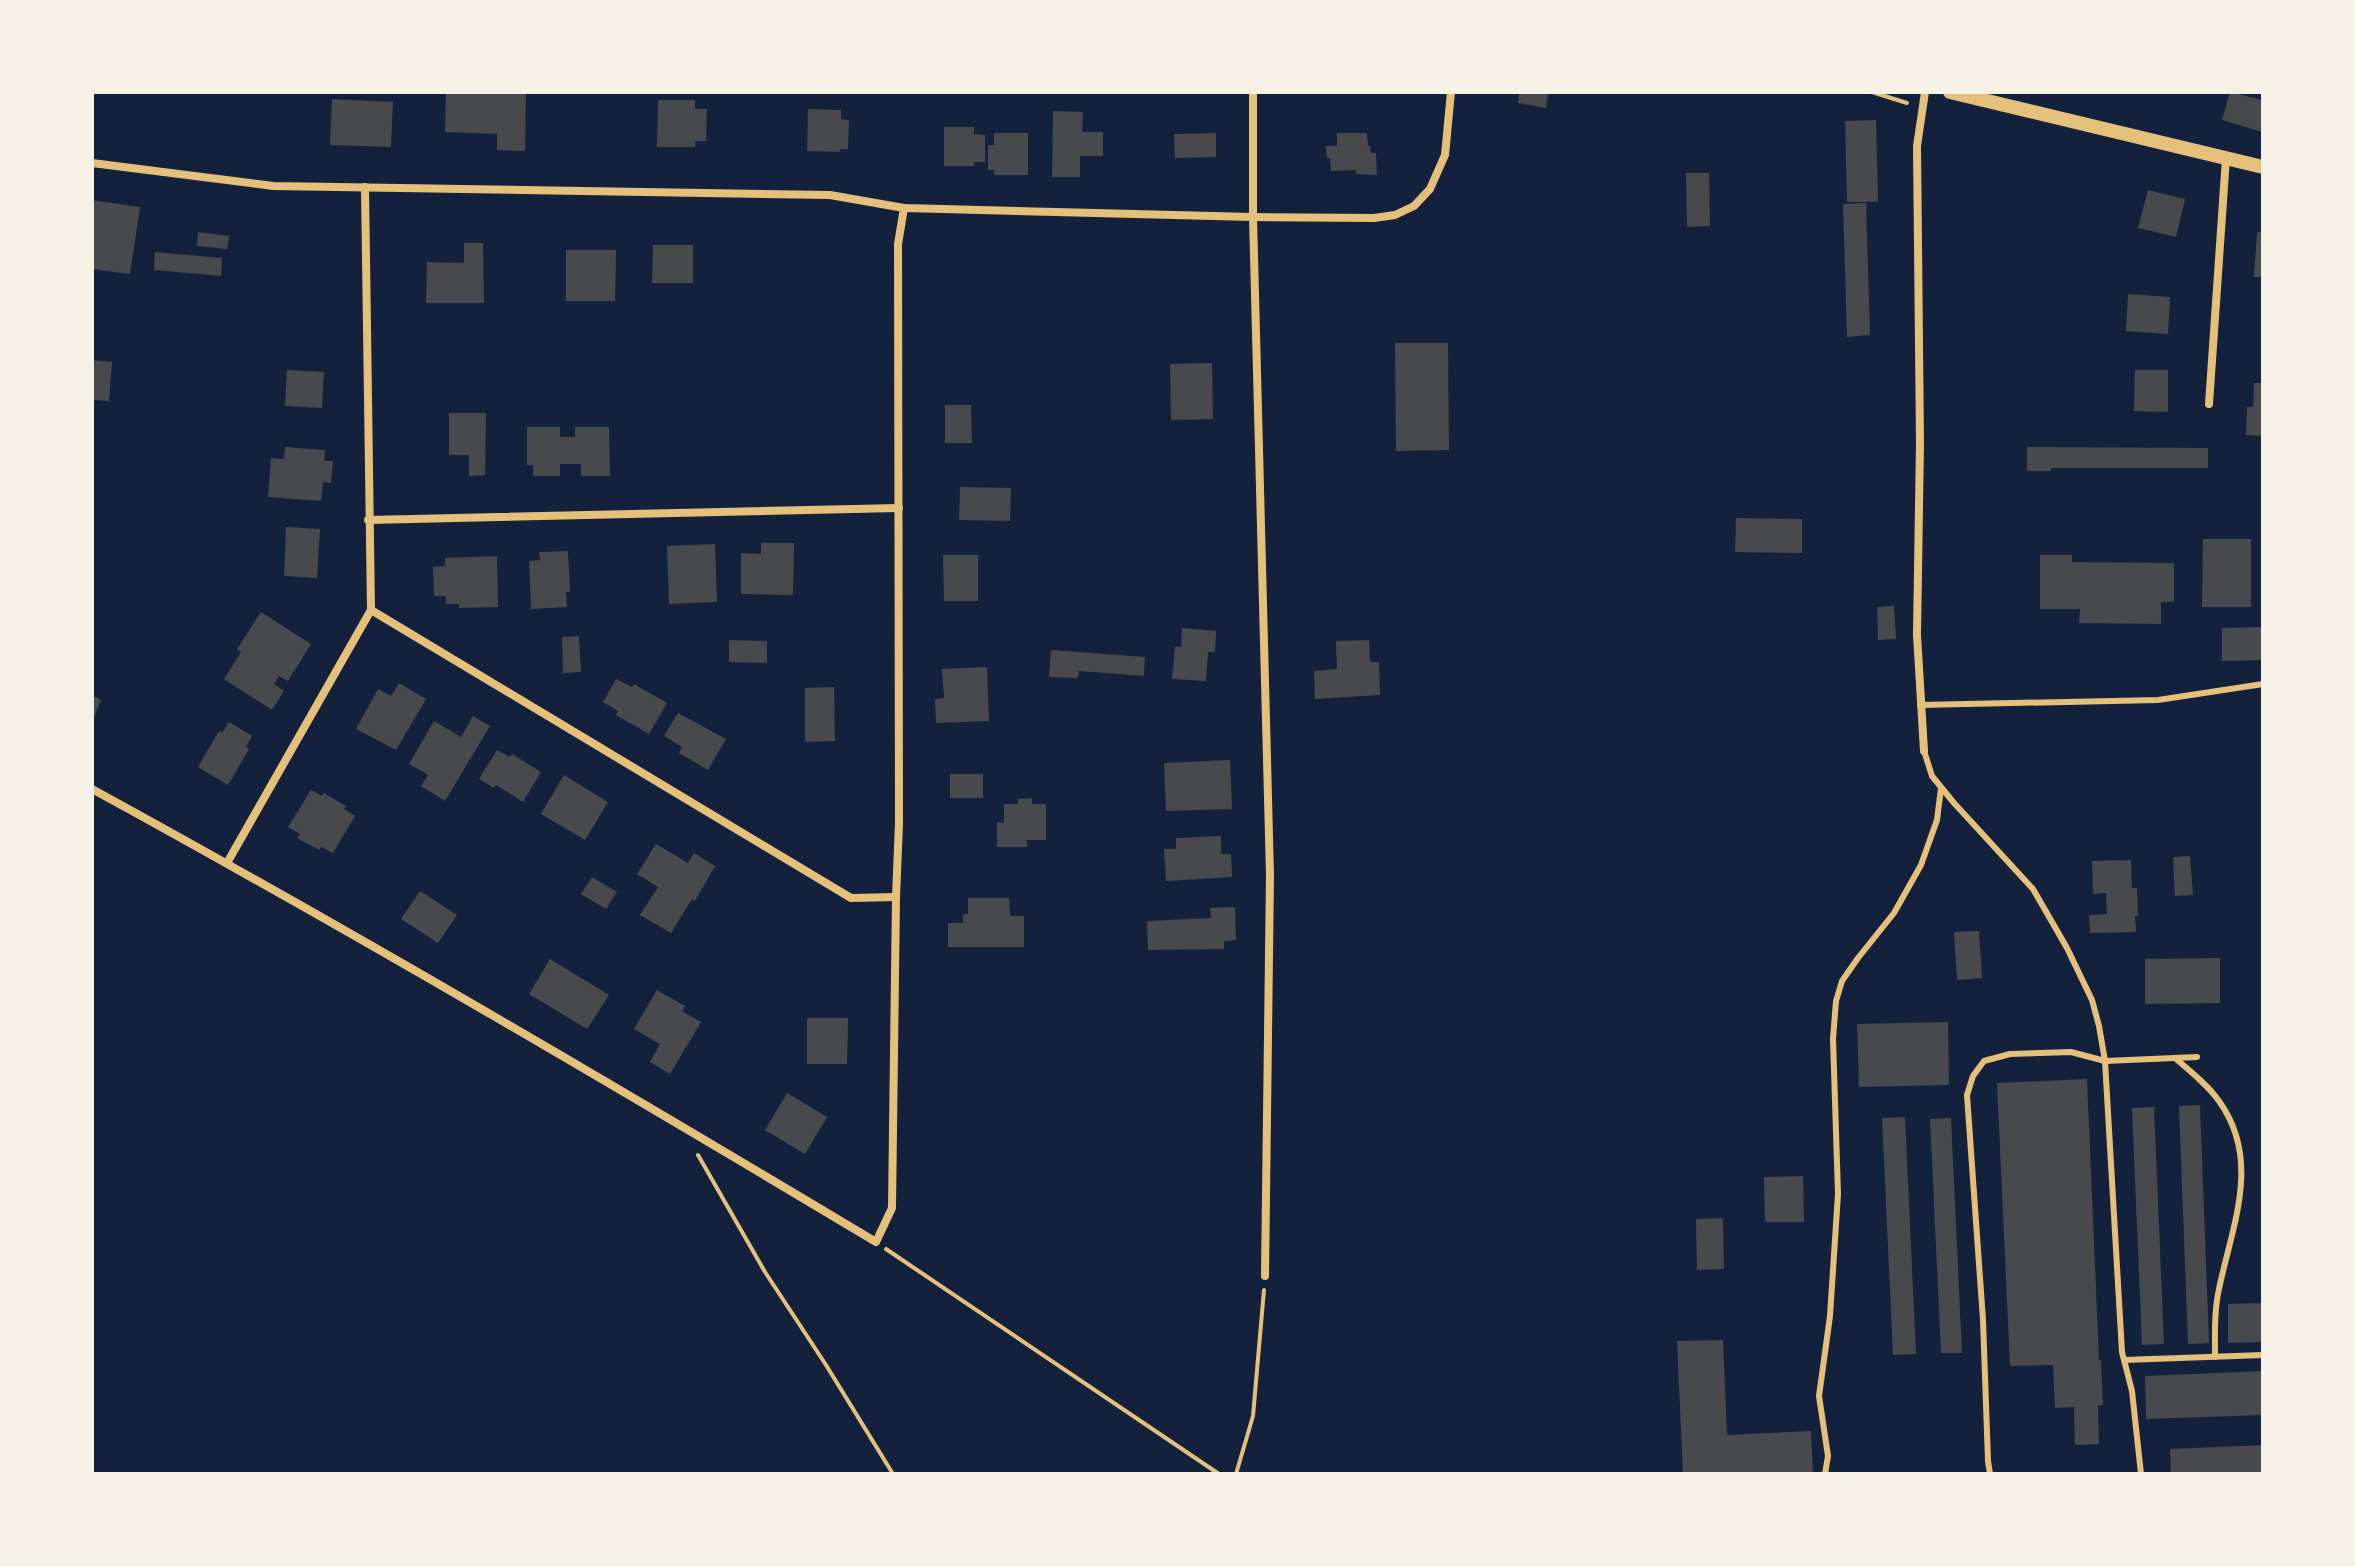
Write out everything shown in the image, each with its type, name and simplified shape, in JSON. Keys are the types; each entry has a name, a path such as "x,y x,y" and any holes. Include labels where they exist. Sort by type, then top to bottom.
{"street":[{"path":"1253,92 1253,217 1270,875 1265,1276"},
{"path":"92,163 273,186 830,195 904,208 1374,218 1395,215 1414,206 1430,189 1445,155 1451,92"},
{"path":"1924,751 1917,635 1920,459 1917,146 1925,92"},
{"path":"1950,92 2263,167"},
{"path":"2209,404 2226,158"},
{"path":"227,863 371,610 365,187"},
{"path":"92,789 227,863 679,1124 876,1242 892,1208 899,823 898,244 904,208"},
{"path":"368,520 899,508"},
{"path":"371,610 851,898 896,897"}],"lane":[{"path":"1920,705 2158,700 2263,684"},
{"path":"1924,751 1932,776 1941,788 2033,889 2092,1000 2105,1061 2124,1360 2132,1391 2141,1474"},
{"path":"1825,1474 1828,1456 1819,1396 1830,1316 1838,1194 1833,1039 1836,1001 1842,981 1894,913 1921,865 1937,820 1941,788"},
{"path":"1990,1474 1967,1095 1973,1076 1984,1061 2010,1054 2071,1052 2105,1061 2197,1057"},
{"path":"2175,1058 2220,1102 2236,1135 2243,1169 2240,1208 2218,1292 2215,1357"},
{"path":"2124,1360 2263,1355"}],"path":[{"path":"679,1124 765,1272 893,1474"},
{"path":"876,1242 1219,1474"},
{"path":"1236,1474 1253,1416 1265,1276"}],"building":[{"path":"446,92 526,92 525,151 497,150 497,134 445,132"},
{"path":"1519,92 1548,93 1546,108 1518,103"},
{"path":"2230,92 2263,100 2262,132 2222,120"},
{"path":"332,99 393,102 391,147 330,145"},
{"path":"658,100 695,100 695,109 707,109 706,141 695,141 695,147 657,147"},
{"path":"808,109 841,110 841,119 849,120 848,149 840,149 840,152 807,151"},
{"path":"1053,111 1083,112 1082,132 1103,132 1103,156 1080,156 1080,177 1052,177"},
{"path":"1876,120 1878,202 1847,202 1845,121"},
{"path":"944,127 974,127 974,134 985,135 985,162 974,162 974,166 944,166"},
{"path":"994,133 1028,133 1028,175 994,175 994,170 988,170 988,145 994,145"},
{"path":"1216,133 1216,157 1175,158 1174,134"},
{"path":"1337,133 1367,133 1371,153 1376,153 1377,175 1356,174 1356,170 1331,171 1326,146 1337,146"},
{"path":"1686,173 1709,173 1710,226 1687,227"},
{"path":"2148,190 2185,199 2176,237 2138,228"},
{"path":"92,200 140,207 130,274 92,269"},
{"path":"1866,203 1870,335 1847,337 1843,204"},
{"path":"198,232 229,236 227,249 197,246"},
{"path":"2257,232 2263,232 2263,277 2254,277"},
{"path":"464,243 483,243 484,303 426,303 427,262 464,263"},
{"path":"653,245 693,245 693,283 652,283"},
{"path":"566,250 616,250 615,301 566,301"},
{"path":"155,252 222,258 221,276 154,270"},
{"path":"2128,294 2170,297 2168,334 2126,331"},
{"path":"1395,343 1448,343 1449,450 1396,451"},
{"path":"92,360 112,362 109,401 92,400"},
{"path":"1212,363 1213,419 1171,420 1170,364"},
{"path":"287,370 324,372 322,408 285,406"},
{"path":"2135,370 2168,370 2168,412 2134,411"},
{"path":"2254,383 2263,383 2263,436 2246,435 2247,407 2253,407"},
{"path":"945,405 971,405 972,443 945,443"},
{"path":"449,413 486,413 485,475 469,476 469,455 449,455"},
{"path":"527,427 560,427 560,437 575,437 575,427 609,427 610,476 581,476 581,464 560,464 560,476 533,476 533,465 527,465"},
{"path":"285,447 325,450 324,461 333,461 331,483 323,482 321,501 268,497 271,458 284,459"},
{"path":"2027,447 2208,448 2208,468 2051,468 2051,471 2027,471"},
{"path":"960,487 1011,488 1010,521 959,520"},
{"path":"1736,518 1802,519 1802,553 1735,552"},
{"path":"286,527 320,529 317,578 284,576"},
{"path":"2203,539 2251,539 2251,607 2202,607"},
{"path":"761,543 794,543 793,595 741,594 741,553 761,554"},
{"path":"715,544 717,602 669,604 667,546"},
{"path":"568,551 570,592 566,592 567,607 531,609 529,561 540,560 539,552"},
{"path":"943,555 978,555 978,601 944,601"},
{"path":"2040,555 2072,555 2072,562 2174,563 2174,602 2161,602 2161,624 2079,623 2080,609 2040,609"},
{"path":"497,556 498,607 459,608 459,604 446,604 446,596 434,596 433,567 445,566 445,558"},
{"path":"1894,606 1896,639 1878,640 1877,607"},
{"path":"261,612 311,644 288,681 279,676 274,684 284,691 272,710 224,679 241,652 237,649"},
{"path":"2263,627 2263,660 2222,661 2222,628"},
{"path":"1182,628 1216,631 1215,652 1208,652 1206,681 1172,679 1175,647 1181,647"},
{"path":"579,636 581,672 563,673 562,637"},
{"path":"729,640 767,641 767,663 729,662"},
{"path":"1369,640 1370,662 1379,662 1380,695 1315,699 1314,671 1337,669 1336,641"},
{"path":"1051,650 1145,657 1144,676 1079,671 1078,678 1049,677"},
{"path":"987,667 989,721 936,723 935,699 944,698 942,669"},
{"path":"616,679 632,687 634,684 667,703 649,734 616,715 618,711 603,702"},
{"path":"399,683 426,699 396,750 356,729 378,689 391,696"},
{"path":"834,687 835,741 805,742 805,688"},
{"path":"92,695 101,700 92,722"},
{"path":"678,713 726,739 708,770 679,753 682,747 664,736"},
{"path":"473,716 490,726 445,801 421,786 428,775 409,764 434,721 461,737"},
{"path":"229,722 252,736 246,747 249,749 228,785 198,767 219,731 222,733"},
{"path":"497,750 510,757 512,754 541,772 523,802 496,785 494,788 479,779"},
{"path":"1230,760 1232,809 1166,811 1164,763"},
{"path":"950,774 983,774 983,798 950,798"},
{"path":"564,775 608,802 585,840 541,814"},
{"path":"311,790 322,796 324,793 346,806 344,809 355,816 333,853 321,847 319,850 297,838 300,834 288,827"},
{"path":"1032,798 1032,804 1046,804 1046,840 1027,840 1027,847 997,847 997,822 1004,823 1004,804 1018,804 1018,799"},
{"path":"1221,836 1221,854 1231,854 1232,877 1166,881 1164,849 1176,849 1176,838"},
{"path":"656,844 688,863 694,853 715,866 695,901 692,899 671,933 640,915 658,887 637,874"},
{"path":"2190,856 2193,895 2175,896 2173,857"},
{"path":"2131,860 2132,888 2137,888 2136,932 2090,933 2089,915 2107,914 2106,893 2093,894 2092,861"},
{"path":"592,877 617,892 606,909 581,894"},
{"path":"420,891 457,915 438,943 401,919"},
{"path":"968,898 1009,898 1010,916 1024,916 1024,947 948,947 948,923 963,923 963,914 968,914"},
{"path":"1235,907 1236,940 1224,941 1224,949 1148,950 1147,921 1211,918 1210,908"},
{"path":"1979,931 1982,978 1957,980 1954,932"},
{"path":"2220,958 2220,1003 2145,1004 2145,959"},
{"path":"550,959 609,995 587,1029 529,994"},
{"path":"657,990 685,1006 682,1011 701,1022 670,1074 650,1062 660,1044 634,1029"},
{"path":"807,1018 848,1018 847,1064 807,1064"},
{"path":"1948,1022 1949,1085 1859,1087 1857,1024"},
{"path":"2087,1079 2103,1405 2098,1406 2099,1444 2075,1445 2074,1407 2055,1408 2053,1365 2010,1366 1997,1083"},
{"path":"787,1093 827,1117 805,1154 765,1130"},
{"path":"2200,1105 2209,1343 2188,1344 2179,1106"},
{"path":"2154,1107 2164,1344 2142,1345 2132,1108"},
{"path":"1905,1117 1916,1354 1893,1355 1882,1118"},
{"path":"1951,1118 1962,1353 1941,1353 1930,1119"},
{"path":"1803,1176 1804,1222 1765,1222 1764,1177"},
{"path":"1723,1218 1724,1269 1697,1270 1696,1219"},
{"path":"2263,1303 2263,1342 2228,1343 2228,1304"},
{"path":"1723,1340 1727,1435 1811,1431 1813,1474 1683,1474 1677,1341"},
{"path":"2263,1371 2263,1415 2146,1419 2145,1376"},
{"path":"2263,1445 2263,1474 2171,1474 2170,1449"}]}
